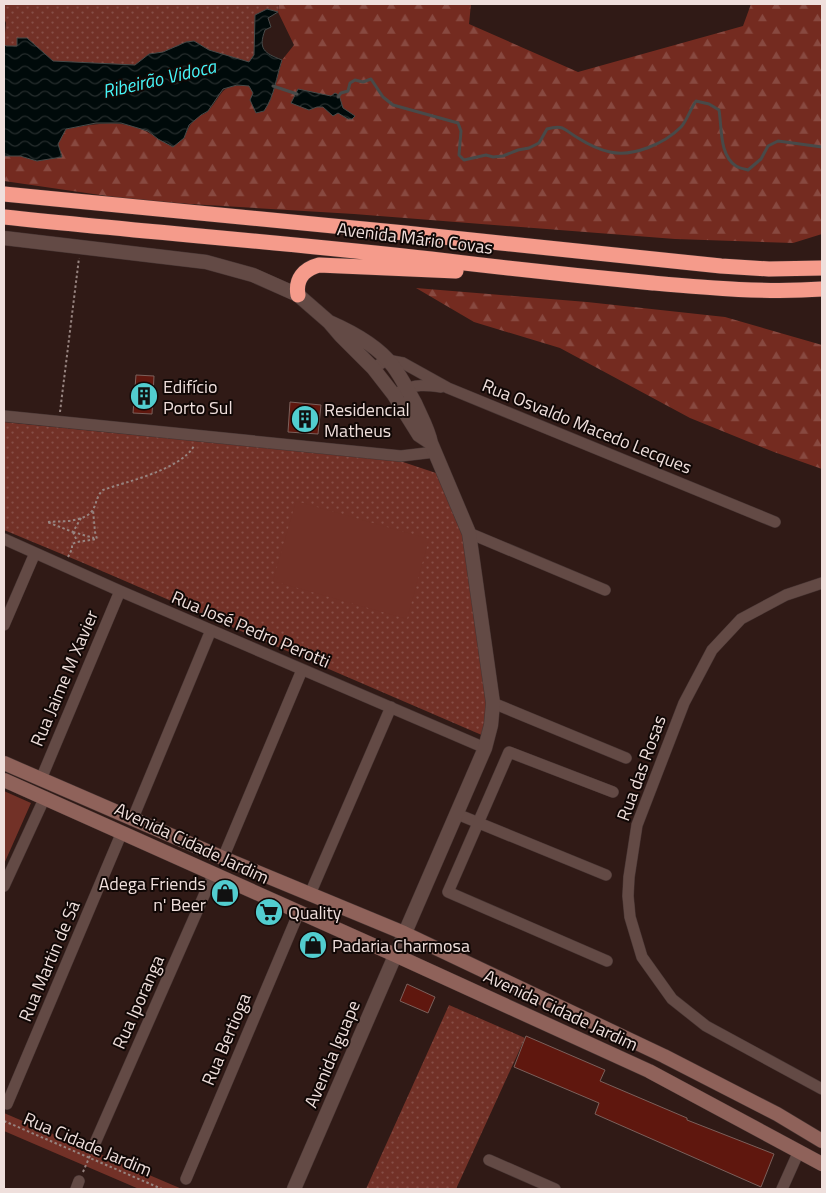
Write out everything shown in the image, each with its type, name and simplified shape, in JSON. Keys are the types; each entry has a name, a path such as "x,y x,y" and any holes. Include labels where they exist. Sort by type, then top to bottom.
{"highway":[{"name":"Avenida Mário Covas","path":"4,194 721,266 769,269 822,268"},
{"name":"Avenida Mário Covas","path":"4,217 107,228 309,245 550,274 752,291 822,289"},
{"path":"298,295 297,286 299,278 304,271 319,265 550,274"}],"main road":[{"name":"Avenida Cidade Jardim","path":"4,762 258,873 404,933 664,1056 777,1114 822,1141"},
{"name":"Avenida Cidade Jardim","path":"4,780 649,1071 822,1164"},
{"path":"250,891 258,873"}],"street":[{"path":"4,238 206,262 253,276 298,295 329,322 373,368 394,395 419,435 433,447"},
{"name":"Avenida Iguape","path":"294,1189 486,748 493,703 469,533 433,447 428,429 392,365 367,342 329,322"},
{"path":"373,368 387,360"},
{"name":"Rua Osvaldo Macedo Lecques","path":"387,360 403,363 448,388 775,522"},
{"path":"394,395 414,385 448,388"},
{"path":"4,416 401,456 433,447"},
{"path":"469,533 605,590"},
{"name":"Rua José Pedro Perotti","path":"4,539 302,670 486,748"},
{"path":"4,625 35,553"},
{"name":"Rua das Rosas","path":"822,583 786,595 741,619 712,650 684,703 637,825 628,896 630,917 642,957 672,999 706,1026 822,1089"},
{"name":"Rua Jaime M Xavier","path":"41,778 120,591"},
{"path":"133,818 211,630"},
{"path":"223,858 302,670"},
{"path":"493,703 626,758"},
{"path":"310,894 391,707"},
{"path":"607,961 448,892 509,752 613,792"},
{"path":"4,886 45,797"},
{"path":"457,814 606,875"},
{"name":"Rua Martin de Sá","path":"8,1104 122,832"},
{"name":"Rua Iporanga","path":"95,1143 213,875"},
{"name":"Rua Bertioga","path":"186,1179 299,912"},
{"path":"782,1189 799,1151"},
{"path":"489,1160 556,1189"}],"path":[{"path":"59,422 81,247"},
{"path":"97,539 46,522 81,518 88,515 93,510 99,494 103,490 136,480 170,465 183,458 193,448 195,441"},
{"path":"93,510 97,539"},
{"path":"73,532 81,518"},
{"path":"73,532 77,542"},
{"path":"63,565 71,554 72,544 97,539"},
{"name":"Rua Cidade Jardim","path":"4,1122 162,1189"},
{"path":"77,1185 95,1143"}],"shaded area":[{"path":"4,4 279,4 278,12 267,9 255,15 254,55 249,62 209,50 194,41 186,42 163,52 149,54 135,65 53,61 27,38 17,46 6,46 4,44 6,23"},
{"path":"4,422 400,461 442,475 464,534 487,701 484,736 4,530"},
{"path":"296,501 429,539 407,619 273,581"},
{"path":"4,791 31,803 4,864"},
{"path":"449,1005 525,1038 456,1189 366,1189"},
{"path":"4,1113 182,1189 139,1189 4,1131"}],"green space":[{"path":"279,4 471,4 469,24 578,72 743,26 751,4 822,4 822,234 793,243 675,239 354,214 141,201 4,181 4,156 20,156 37,161 62,156 58,144 66,129 114,124 137,127 158,139 184,138 188,128 194,121 208,111 224,90 233,86 249,86 253,93 256,113 264,111 275,87 282,60 294,45 278,12"},
{"path":"416,288 587,302 725,317 822,345 822,469 690,418 560,348 474,322"}],"water":[{"path":"267,9 278,12 268,18 271,27 265,30 263,36 264,50 282,60 273,92 264,111 256,113 250,100 253,93 249,86 237,85 223,89 208,111 189,125 184,138 173,147 148,131 121,123 96,123 66,129 58,144 62,157 37,161 20,156 4,156 4,44 6,46 17,46 17,38 27,38 53,61 135,65 149,54 163,52 186,42 194,41 209,50 249,62 254,55 255,15"},
{"path":"298,89 331,96 335,93 339,95 343,108 355,116 352,119 348,119 338,113 333,116 323,107 309,110 291,103"}],"building":[{"name":"Edifício Porto Sul","path":"136,375 154,376 152,414 133,413"},
{"name":"Residencial Matheus","path":"290,402 321,405 318,434 288,432"},
{"path":"407,984 435,997 428,1013 400,1001"},
{"path":"526,1036 605,1070 600,1081 687,1118 687,1120 774,1154 761,1187 595,1114 599,1103 514,1067"}],"waterway":[{"name":"Ribeirão Vidoca","path":"338,97 341,93 348,91 350,83 355,80 363,82 371,79 383,97 393,105 458,123 461,131 459,155 464,160 486,155 493,157 503,156 529,148 539,143 547,129 557,127 606,151 619,153 638,151 657,144 674,133 683,125 696,101 709,104 719,110 724,148 731,161 740,168 748,170 761,159 768,146 778,141 822,147"},
{"name":"Ribeirão Vidoca","path":"273,86 297,94"}],"place":[{"name":"Edifício Porto Sul","path":"144,396"},
{"name":"Residencial Matheus","path":"305,419"},
{"name":"Adega Friends n' Beer","path":"225,893"},
{"name":"Quality","path":"269,912"},
{"name":"Padaria Charmosa","path":"313,945"}]}
